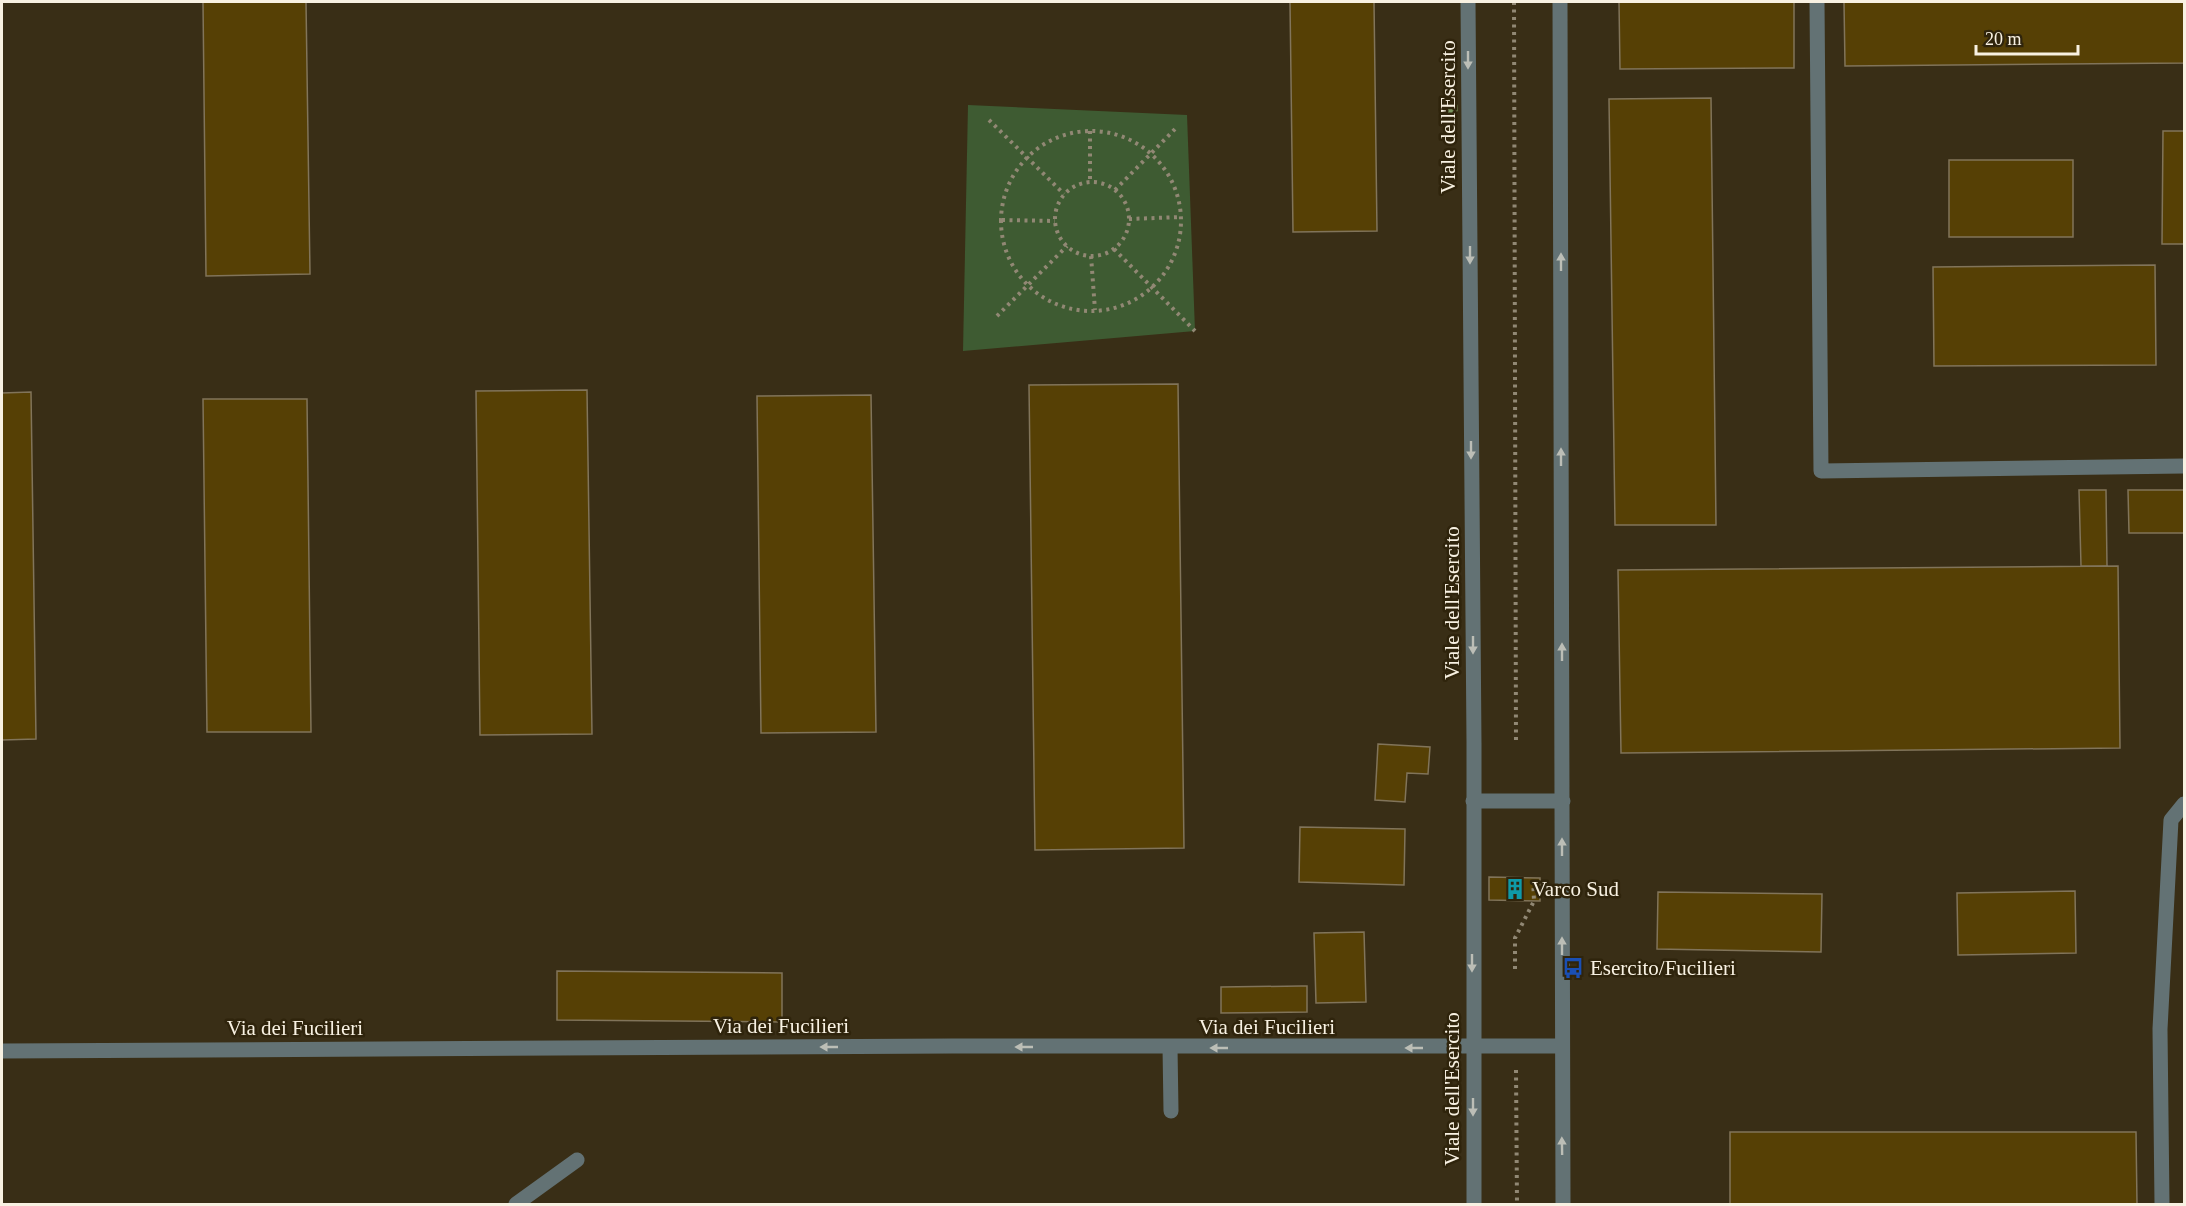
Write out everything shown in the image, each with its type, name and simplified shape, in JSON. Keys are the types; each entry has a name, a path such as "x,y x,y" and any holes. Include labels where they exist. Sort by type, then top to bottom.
{"street":[{"name":"Viale dell'Esercito","path":"1468,2 1474,1204"},
{"path":"1560,2 1563,1204"},
{"path":"1817,2 1821,471 2184,466"},
{"path":"1473,801 1563,801"},
{"path":"2162,1204 2160,1029 2178,819 2184,804"},
{"path":"1170,1047 1171,1111"},
{"name":"Via dei Fucilieri","path":"2,1051 1561,1047"},
{"path":"516,1204 577,1160"}],"path":[{"path":"1514,2 1516,744"},
{"path":"989,120 1064,194"},
{"path":"1115,190 1177,127"},
{"path":"1090,131 1090,181"},
{"path":"1090,131 1125,137 1151,153 1169,176 1180,203 1181,232 1173,260 1157,284 1134,301 1106,310 1078,310 1050,301 1027,285 1009,259 1001,229 1004,199 1016,171 1028,157 1037,148 1064,134 1090,131"},
{"path":"1090,181 1099,182 1115,190 1123,198 1129,219 1127,231 1113,249 1090,256 1067,246 1058,233 1054,221 1057,204 1064,194 1080,183 1090,181"},
{"path":"1129,219 1181,217"},
{"path":"1002,220 1054,221"},
{"path":"997,316 1067,246"},
{"path":"1113,249 1195,331"},
{"path":"1090,256 1095,310"},
{"path":"1515,969 1515,938 1534,901 1533,877"},
{"path":"1515,1047 1517,1204"}],"green space":[{"path":"968,105 1187,115 1195,331 963,351"}],"building":[{"path":"203,2 306,2 310,274 206,276"},
{"path":"1290,2 1374,2 1377,231 1293,232"},
{"path":"1619,2 1794,2 1794,68 1620,69"},
{"path":"1844,2 2184,2 2184,63 1845,66"},
{"path":"1711,98 1716,525 1615,525 1609,99"},
{"path":"2163,131 2184,131 2184,244 2162,244"},
{"path":"1949,160 2073,160 2073,237 1949,237"},
{"path":"2155,265 2156,365 1934,366 1933,267"},
{"path":"1178,384 1184,848 1035,850 1029,385"},
{"path":"587,390 592,734 480,735 476,391"},
{"path":"31,392 36,739 2,740 2,393"},
{"path":"871,395 876,732 761,733 757,396"},
{"path":"203,399 307,399 311,732 207,732"},
{"path":"2079,490 2106,490 2107,566 2081,566"},
{"path":"2128,490 2184,490 2184,533 2129,533"},
{"path":"2118,566 2120,748 1621,753 1618,570"},
{"path":"1378,744 1430,747 1428,774 1407,773 1405,802 1375,800"},
{"path":"1300,827 1405,829 1404,885 1299,882"},
{"name":"Varco Sud","path":"1489,877 1540,878 1540,901 1489,900"},
{"path":"2075,891 2076,953 1958,955 1957,893"},
{"path":"1658,892 1822,894 1821,952 1657,949"},
{"path":"1364,932 1366,1002 1316,1003 1314,933"},
{"path":"557,971 782,973 782,1022 557,1020"},
{"path":"1307,986 1307,1012 1221,1013 1221,987"},
{"path":"1730,1132 2136,1132 2137,1204 1730,1204"}],"place":[{"name":"Varco Sud","path":"1515,889"},
{"name":"Esercito/Fucilieri","path":"1573,968"}]}
